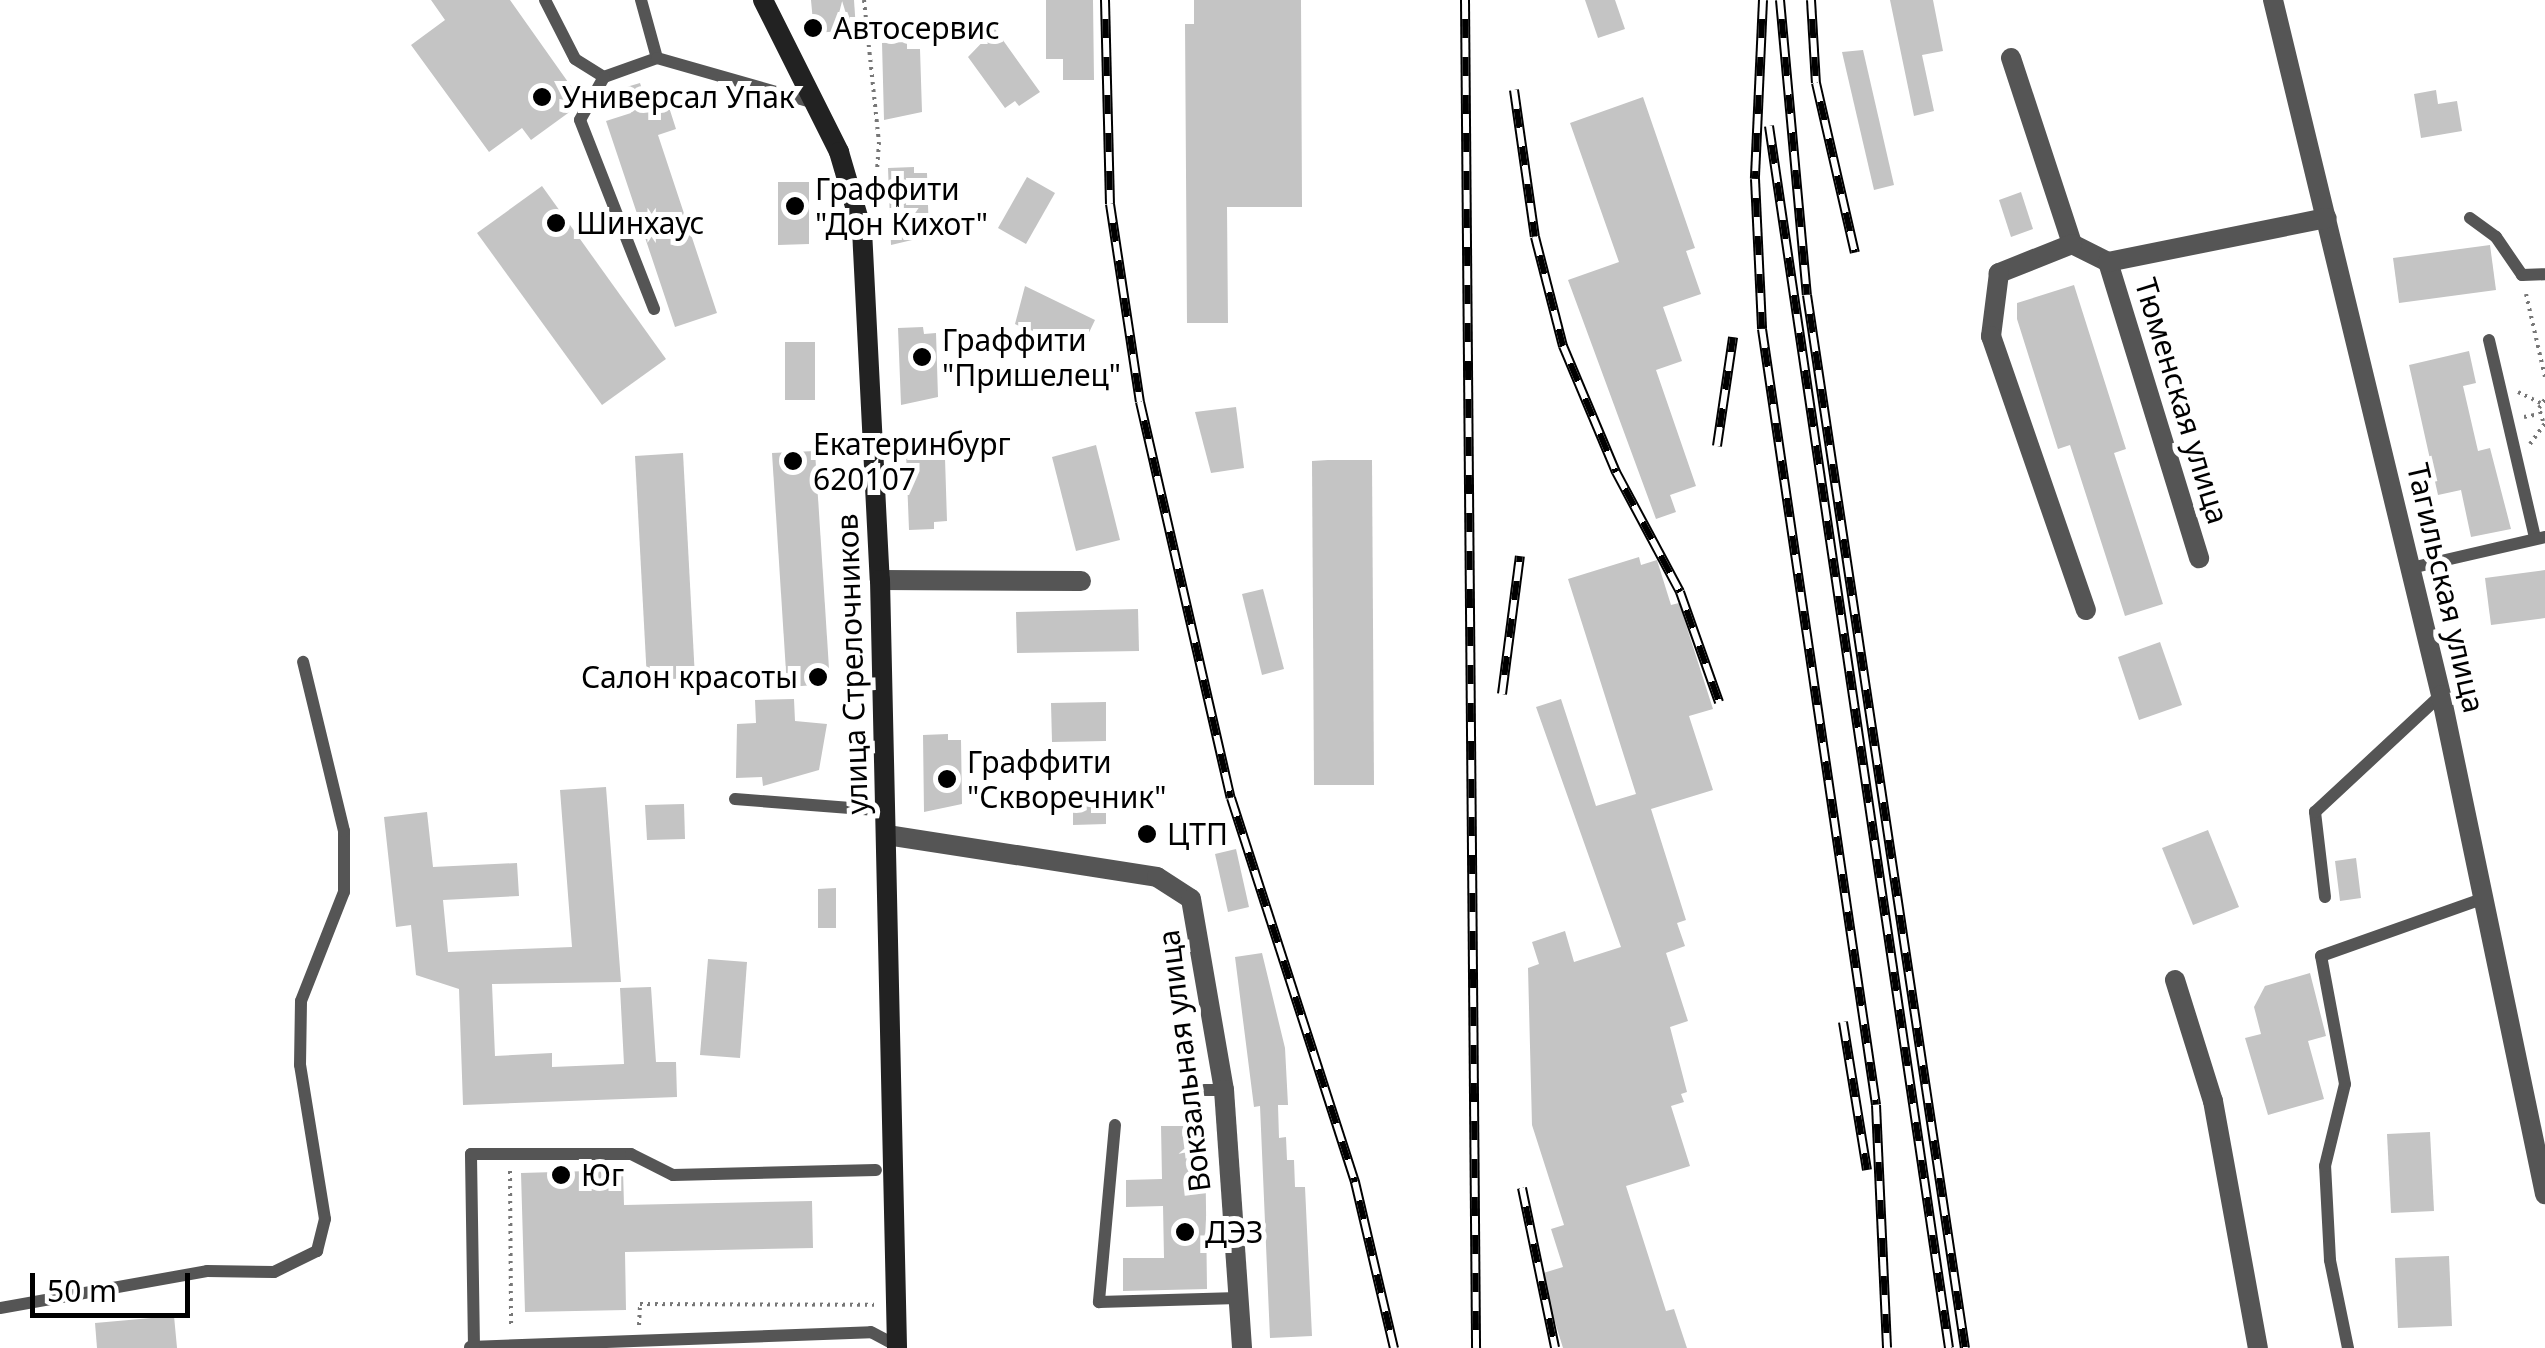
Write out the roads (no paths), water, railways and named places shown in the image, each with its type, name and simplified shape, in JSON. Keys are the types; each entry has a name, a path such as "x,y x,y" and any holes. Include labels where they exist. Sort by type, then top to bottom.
{"main road":[{"name":"улица Стрелочников","path":"763,0 839,152 862,230 880,580 898,1347"}],"street":[{"name":"Тагильская улица","path":"2273,0 2441,695 2545,1194"},
{"path":"2011,58 2072,244 1999,272 1991,336 2086,610"},
{"name":"Тюменская улица","path":"2072,244 2108,262 2327,218"},
{"name":"Тюменская улица","path":"2108,262 2199,558"},
{"path":"880,580 1081,581"},
{"name":"Вокзальная улица","path":"886,835 1157,877 1182,890 1198,915 1242,1348"},
{"path":"2175,980 2213,1101 2258,1348"}],"lane":[{"path":"545,0 575,59 604,77"},
{"path":"642,0 658,58"},
{"path":"654,309 580,120 604,77 658,58 815,104"},
{"path":"2470,218 2496,237 2522,275 2545,274"},
{"path":"2411,568 2540,538 2489,340"},
{"path":"0,1308 206,1272 274,1272 317,1251 325,1218 300,1065 301,1001 344,892 344,831 303,662"},
{"path":"2325,897 2316,812 2441,695"},
{"path":"735,798 886,811"},
{"path":"2348,1348 2330,1260 2325,1166 2345,1084 2321,956 2482,899"},
{"path":"1115,1125 1099,1302 1238,1298"},
{"path":"876,1170 673,1175 631,1154 471,1154 470,1347 512,1342 638,1343 871,1332 898,1347"}],"railway":[{"path":"1105,0 1110,204 1140,402 1231,798 1355,1182 1394,1348"},
{"path":"1465,0 1476,1348"},
{"path":"1763,0 1755,179 1762,329 1876,1105 1887,1348"},
{"path":"1780,0 1807,295 1965,1348"},
{"path":"1811,0 1816,83 1855,253"},
{"path":"1514,90 1535,237 1563,346 1616,472 1680,592 1719,702"},
{"path":"1769,126 1949,1348"},
{"path":"1717,446 1733,337"},
{"path":"1502,694 1520,556"},
{"path":"1843,1022 1867,1170"},
{"path":"1522,1188 1555,1348"}],"place":[{"name":"Автосервис","path":"813,28"},
{"name":"Универсал Упак","path":"542,97"},
{"name":"Граффити \"Дон Кихот\"","path":"795,206"},
{"name":"Шинхаус","path":"556,223"},
{"name":"Граффити \"Пришелец\"","path":"922,357"},
{"name":"Екатеринбург 620107","path":"793,461"},
{"name":"Салон красоты","path":"818,677"},
{"name":"Граффити \"Скворечник\"","path":"947,779"},
{"name":"ЦТП","path":"1147,834"},
{"name":"Юг","path":"561,1175"},
{"name":"ДЭЗ","path":"1185,1232"}]}
